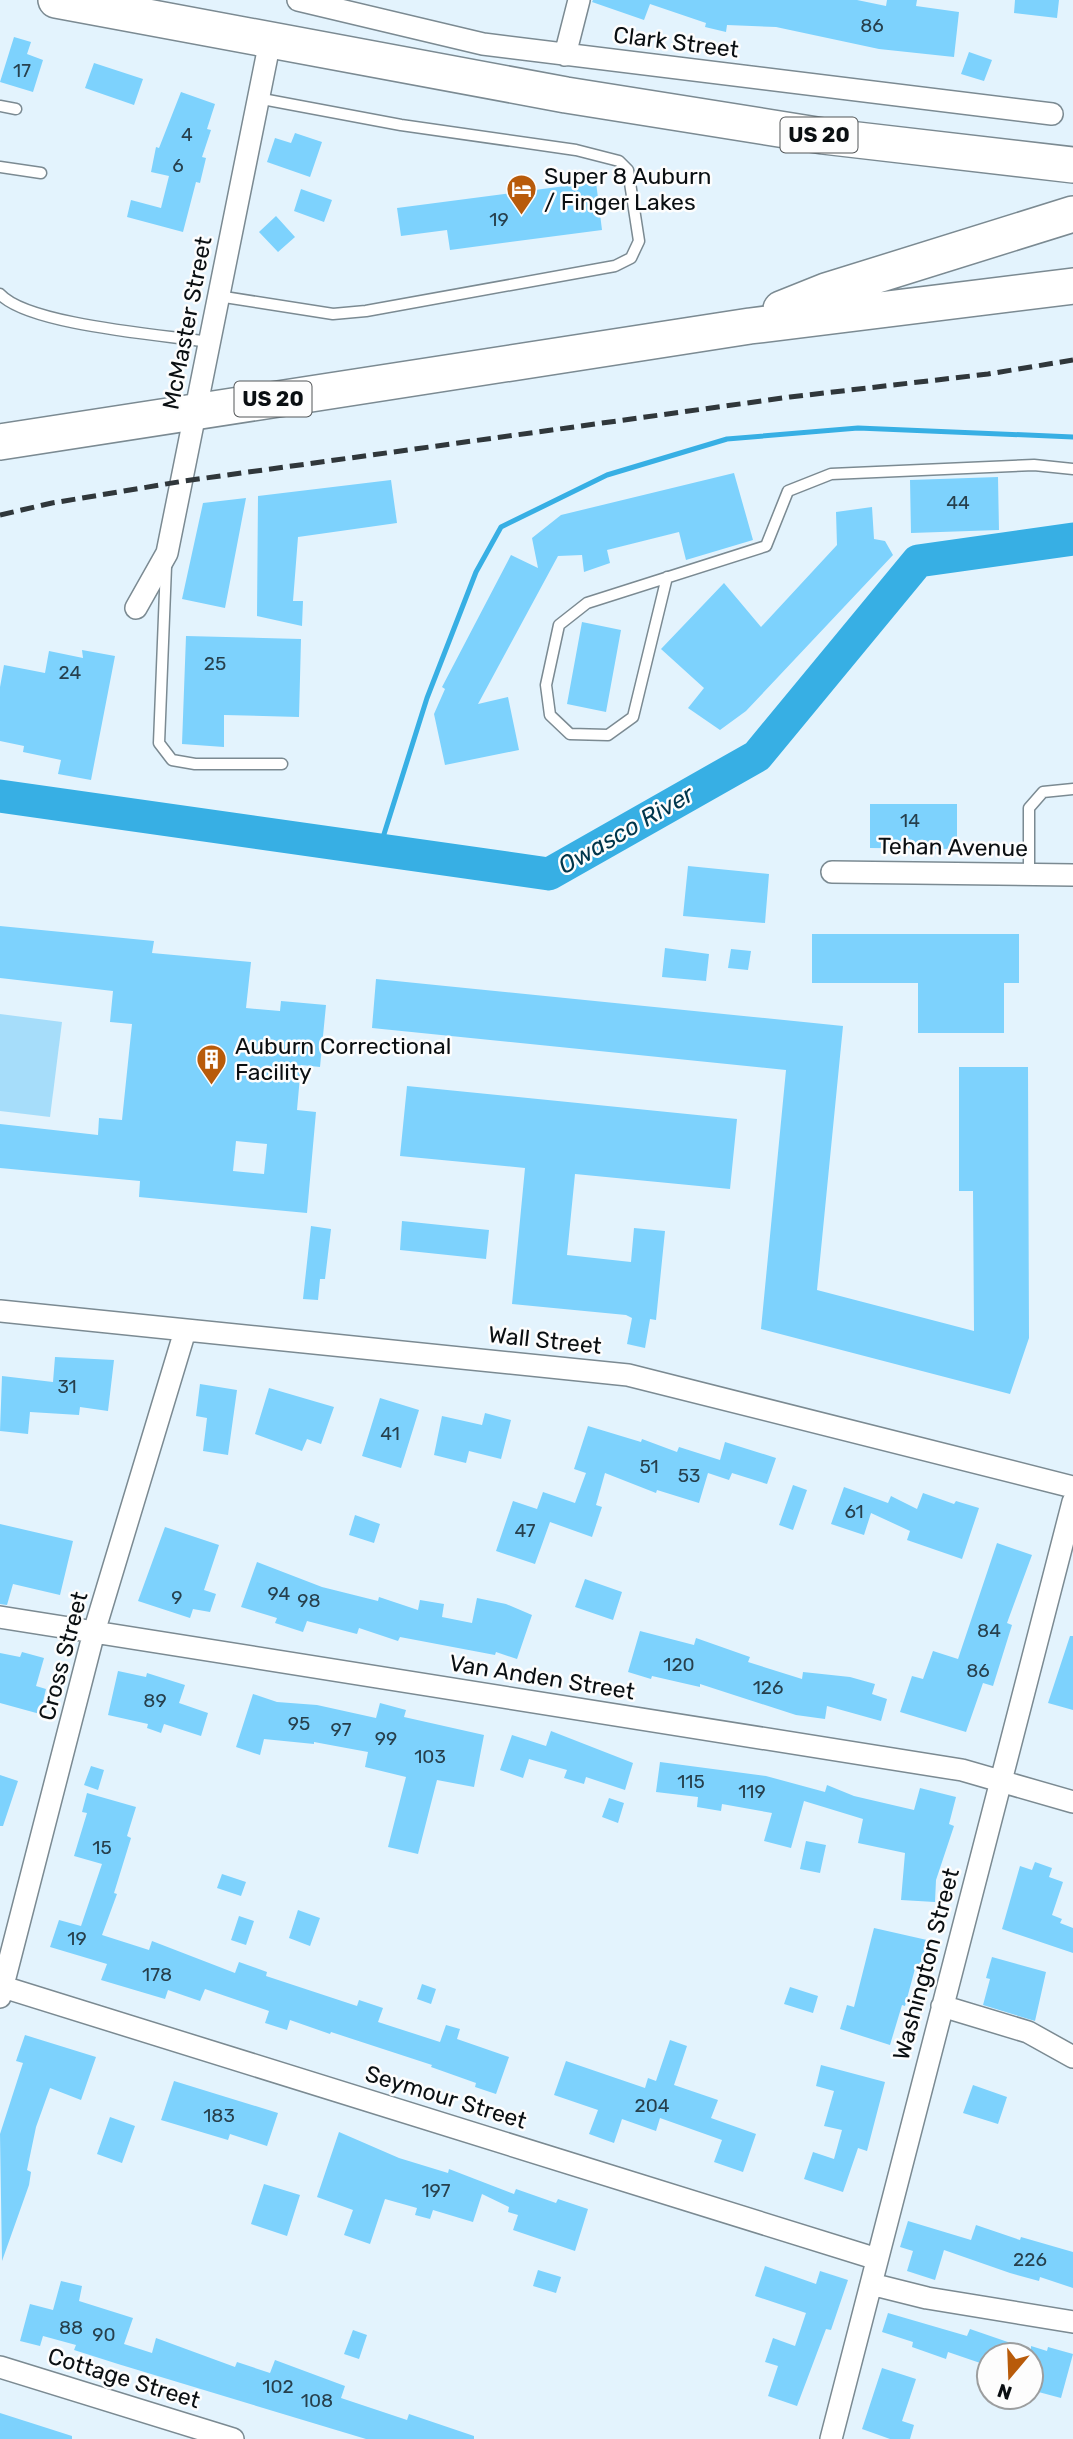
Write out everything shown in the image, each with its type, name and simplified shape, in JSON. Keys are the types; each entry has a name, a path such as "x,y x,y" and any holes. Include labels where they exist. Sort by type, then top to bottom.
{"highway":[{"name":"US 20","path":"56,0 90,4 270,41 566,95 823,136 1073,165"},
{"path":"750,326 789,305 826,291 1073,214"},
{"name":"US 20","path":"0,442 750,326 1073,286"}],"street":[{"name":"Clark Street","path":"298,0 482,44 1052,114"},
{"path":"565,55 579,0"},
{"name":"McMaster Street","path":"136,608 167,553 270,41"},
{"name":"Tehan Avenue","path":"832,872 1073,875"},
{"name":"Wall Street","path":"0,1311 628,1375 1073,1487"},
{"name":"Cross Street","path":"1,1990 94,1632 184,1331"},
{"name":"Washington Street","path":"831,2439 1073,1502"},
{"name":"Van Anden Street","path":"0,1617 1001,1779 1073,1802"},
{"name":"Seymour Street","path":"1,1990 877,2259"},
{"path":"942,2006 1028,2032 1073,2057"},
{"path":"872,2284 927,2298 1073,2322"},
{"name":"Cottage Street","path":"0,2367 233,2439"}],"lane":[{"path":"218,296 332,314 366,310 615,266 632,258 639,242 628,170 619,161 576,150 401,125 257,98"},
{"path":"0,106 16,109"},
{"path":"0,167 41,173"},
{"path":"0,294 6,301 36,314 209,342"},
{"path":"667,577 633,717 608,735 570,734 550,715 546,685 559,625 587,603 667,577 766,546 788,491 831,474 1034,465 1073,469"},
{"path":"167,553 159,743 172,760 195,764 282,764"},
{"path":"1029,875 1029,808 1043,792 1073,789"}],"shaded area":[{"path":"0,1014 62,1022 50,1117 0,1111"}],"building":[{"path":"857,0 886,6 887,0 917,0 916,6 959,12 954,57 879,49 776,27 727,25 726,32 705,27 706,23 650,4 644,20 592,2"},
{"path":"1015,0 1059,0 1057,18 1014,13"},
{"path":"14,37 31,42 27,54 43,60 33,92 0,82"},
{"path":"969,52 992,60 984,81 961,74"},
{"path":"94,63 143,79 134,105 85,88"},
{"path":"181,92 215,104 207,129 211,130 202,157 206,158 200,183 196,182 183,232 127,217 131,200 161,208 169,176 151,172 156,147 159,148"},
{"path":"295,133 322,142 310,177 267,162 275,138 291,143"},
{"path":"596,182 602,230 450,250 447,230 401,236 397,208"},
{"path":"301,189 332,200 324,222 294,211"},
{"path":"276,216 295,237 278,252 259,232"},
{"path":"734,473 753,540 686,560 679,532 607,550 610,563 584,572 582,555 558,556 478,704 508,697 519,750 445,765 434,714 445,689 442,687 511,555 538,568 532,538 561,515"},
{"path":"998,477 999,530 911,533 910,480"},
{"path":"391,480 397,523 298,537 293,601 303,601 302,626 257,616 258,496"},
{"path":"246,498 225,608 182,599 203,503"},
{"path":"872,507 874,539 885,541 893,555 746,711 720,730 688,708 704,688 661,649 724,583 761,627 837,545 836,512"},
{"path":"582,622 621,630 606,712 567,704"},
{"path":"186,636 301,639 299,717 224,715 224,747 182,744"},
{"path":"82,650 115,656 91,780 58,774 61,760 23,752 24,746 0,741 0,687 4,665 45,673 49,651 83,658"},
{"path":"870,804 957,804 957,849 870,848"},
{"path":"688,866 769,874 765,923 683,916"},
{"name":"Auburn Correctional Facility","path":"0,926 154,941 152,953 251,962 246,1008 280,1011 281,1001 326,1005 320,1067 301,1065 297,1110 316,1112 307,1213 139,1197 140,1181 0,1168 0,1124 98,1135 99,1118 122,1120 132,1024 110,1022 113,991 0,978","holes":["236,1141 267,1144 264,1174 233,1171"]},
{"path":"812,934 1019,934 1019,983 1004,983 1004,1033 918,1033 918,983 812,983"},
{"path":"665,948 709,954 706,981 662,977"},
{"path":"731,949 751,951 748,970 728,968"},
{"path":"376,979 843,1026 817,1290 974,1331 973,1191 959,1191 959,1067 1028,1067 1029,1338 1010,1394 761,1329 786,1070 372,1028"},
{"path":"407,1086 737,1119 730,1189 575,1174 567,1255 631,1262 634,1228 665,1231 656,1320 650,1319 645,1348 627,1344 632,1318 626,1315 512,1304 525,1168 400,1156"},
{"path":"402,1221 489,1230 486,1259 400,1250"},
{"path":"311,1226 331,1229 325,1279 320,1279 318,1300 303,1299"},
{"path":"55,1357 114,1360 108,1411 80,1407 79,1415 30,1412 28,1434 0,1431 2,1376 53,1382"},
{"path":"200,1384 237,1390 228,1455 203,1451 207,1418 196,1416"},
{"path":"269,1388 334,1407 321,1444 307,1439 302,1451 255,1434"},
{"path":"380,1398 419,1410 401,1468 362,1456"},
{"path":"485,1413 511,1420 501,1459 469,1451 466,1463 434,1455 442,1416 482,1425"},
{"path":"588,1426 641,1442 642,1439 677,1452 679,1447 720,1460 725,1442 776,1458 767,1484 732,1473 729,1480 708,1473 699,1503 657,1490 656,1493 605,1473 596,1505 602,1507 592,1537 550,1522 535,1564 496,1551 513,1501 537,1509 543,1492 575,1503 586,1473 574,1469"},
{"path":"793,1485 807,1490 793,1530 779,1525"},
{"path":"844,1487 888,1503 891,1496 917,1509 923,1493 954,1504 956,1501 979,1508 962,1559 907,1540 910,1531 871,1513 864,1535 831,1524"},
{"path":"355,1515 380,1524 374,1543 349,1535"},
{"path":"0,1524 73,1541 60,1595 13,1584 7,1605 0,1604"},
{"path":"165,1527 219,1545 204,1590 216,1594 210,1612 193,1609 190,1618 138,1601"},
{"path":"997,1543 1032,1555 1007,1623 1012,1625 993,1686 983,1683 966,1732 900,1712 912,1676 923,1679 933,1651 958,1659"},
{"path":"257,1562 322,1587 378,1601 379,1597 418,1610 420,1600 444,1604 442,1617 472,1623 477,1598 506,1604 532,1615 517,1659 496,1652 495,1655 400,1637 398,1641 359,1628 357,1634 307,1621 303,1632 275,1623 277,1618 241,1607"},
{"path":"585,1579 622,1592 613,1620 575,1607"},
{"path":"640,1631 694,1645 696,1638 750,1657 748,1662 802,1679 803,1672 850,1677 875,1684 872,1694 887,1699 881,1721 827,1706 825,1719 796,1715 700,1684 700,1687 652,1676 651,1679 628,1672"},
{"path":"1070,1636 1073,1636 1073,1710 1048,1703"},
{"path":"22,1652 44,1658 36,1686 46,1689 40,1714 0,1703 0,1653 20,1657"},
{"path":"118,1671 146,1677 147,1673 185,1685 179,1703 208,1713 201,1736 164,1724 161,1733 147,1728 148,1724 108,1715"},
{"path":"253,1694 277,1702 317,1705 376,1718 380,1703 406,1710 404,1717 484,1735 474,1787 437,1780 418,1854 388,1847 406,1777 365,1767 368,1752 314,1742 264,1739 260,1755 236,1747"},
{"path":"551,1731 633,1763 625,1790 586,1777 584,1784 564,1778 567,1770 529,1759 523,1778 500,1770 512,1735 546,1746"},
{"path":"660,1762 766,1776 825,1792 827,1785 854,1796 914,1810 920,1788 956,1797 949,1824 954,1826 936,1880 935,1902 901,1900 905,1853 858,1843 863,1819 804,1801 791,1848 764,1841 772,1813 722,1804 721,1811 697,1807 698,1797 656,1792"},
{"path":"91,1766 104,1770 98,1790 84,1785"},
{"path":"0,1775 18,1781 3,1826 0,1826"},
{"path":"87,1793 136,1807 127,1836 131,1838 114,1893 117,1894 102,1935 149,1950 152,1941 235,1973 239,1962 267,1972 266,1976 357,2006 359,2000 383,2008 378,2022 440,2042 446,2025 460,2029 457,2039 509,2057 496,2094 475,2087 476,2083 431,2067 432,2065 331,2032 330,2034 290,2020 287,2030 265,2023 269,2011 205,1989 200,2001 168,1990 165,1999 101,1980 107,1964 50,1947 59,1920 81,1926 102,1864 74,1856 87,1813 82,1812"},
{"path":"609,1798 624,1803 618,1823 602,1817"},
{"path":"806,1841 826,1845 820,1873 800,1869"},
{"path":"1035,1862 1052,1868 1049,1877 1063,1882 1052,1915 1062,1919 1060,1923 1073,1928 1073,1953 1002,1929 1020,1866 1032,1870"},
{"path":"222,1874 246,1882 241,1896 217,1888"},
{"path":"298,1910 320,1918 310,1946 289,1938"},
{"path":"239,1916 254,1921 246,1945 231,1940"},
{"path":"874,1928 927,1940 921,1966 916,1965 905,2006 902,2005 890,2045 840,2029 847,2005 854,2007"},
{"path":"992,1957 1046,1972 1035,2021 983,2005"},
{"path":"422,1984 436,1989 431,2004 417,1999"},
{"path":"790,1987 818,1996 813,2013 784,2004"},
{"path":"25,2035 96,2057 81,2100 50,2088 36,2127 27,2170 31,2172 29,2185 2,2261 0,2134 23,2063 16,2061"},
{"path":"670,2040 687,2046 674,2085 718,2100 711,2118 756,2134 743,2172 714,2162 722,2140 660,2118 656,2131 622,2119 614,2143 589,2134 598,2110 554,2095 566,2061 645,2088 648,2078 656,2081"},
{"path":"821,2065 885,2082 867,2151 858,2148 843,2192 804,2179 813,2152 834,2159 842,2130 824,2126 834,2091 816,2086"},
{"path":"174,2081 278,2113 267,2146 230,2134 228,2140 161,2120"},
{"path":"973,2085 1007,2097 998,2124 963,2113"},
{"path":"110,2117 135,2126 122,2163 97,2154"},
{"path":"339,2132 399,2158 448,2173 449,2169 514,2194 516,2189 556,2203 558,2199 588,2209 575,2251 513,2230 518,2215 508,2212 509,2207 482,2194 473,2222 433,2210 430,2219 415,2215 417,2208 385,2199 370,2244 344,2235 353,2210 317,2197"},
{"path":"264,2184 300,2195 287,2236 251,2224"},
{"path":"908,2221 971,2240 976,2225 1020,2240 1021,2237 1073,2252 1073,2288 1040,2277 1039,2281 1010,2273 944,2250 935,2280 907,2271 913,2251 900,2247"},
{"path":"765,2266 816,2284 820,2271 848,2280 831,2330 826,2329 797,2406 768,2396 778,2366 765,2362 773,2338 795,2346 806,2313 755,2296"},
{"path":"538,2270 561,2277 556,2293 533,2286"},
{"path":"61,2281 82,2286 79,2301 133,2318 124,2344 152,2353 156,2338 235,2367 237,2362 270,2373 275,2360 345,2386 341,2398 407,2420 409,2414 474,2436 474,2439 366,2439 74,2350 76,2345 43,2336 40,2346 20,2341 30,2304 53,2310"},
{"path":"888,2313 967,2336 970,2329 1005,2341 975,2341 975,2361 948,2352 946,2359 912,2347 913,2342 882,2332"},
{"path":"353,2330 367,2335 359,2359 344,2354"},
{"path":"1048,2347 1073,2354 1061,2398 1045,2394 1045,2350"},
{"path":"882,2368 916,2379 902,2421 914,2425 910,2439 890,2439 862,2429"},
{"path":"0,2413 72,2436 72,2439 0,2439"}],"waterway":[{"path":"379,850 427,698 476,572 501,527 607,475 727,439 858,428 1073,437"},
{"name":"Owasco River","path":"0,796 549,874 757,756 918,561 1073,539"}],"railway":[{"path":"0,515 52,503 184,481 790,397 988,374 1073,360"}],"place":[{"name":"Super 8 Auburn / Finger Lakes","path":"521,216"},
{"name":"Auburn Correctional Facility","path":"212,1086"}]}
